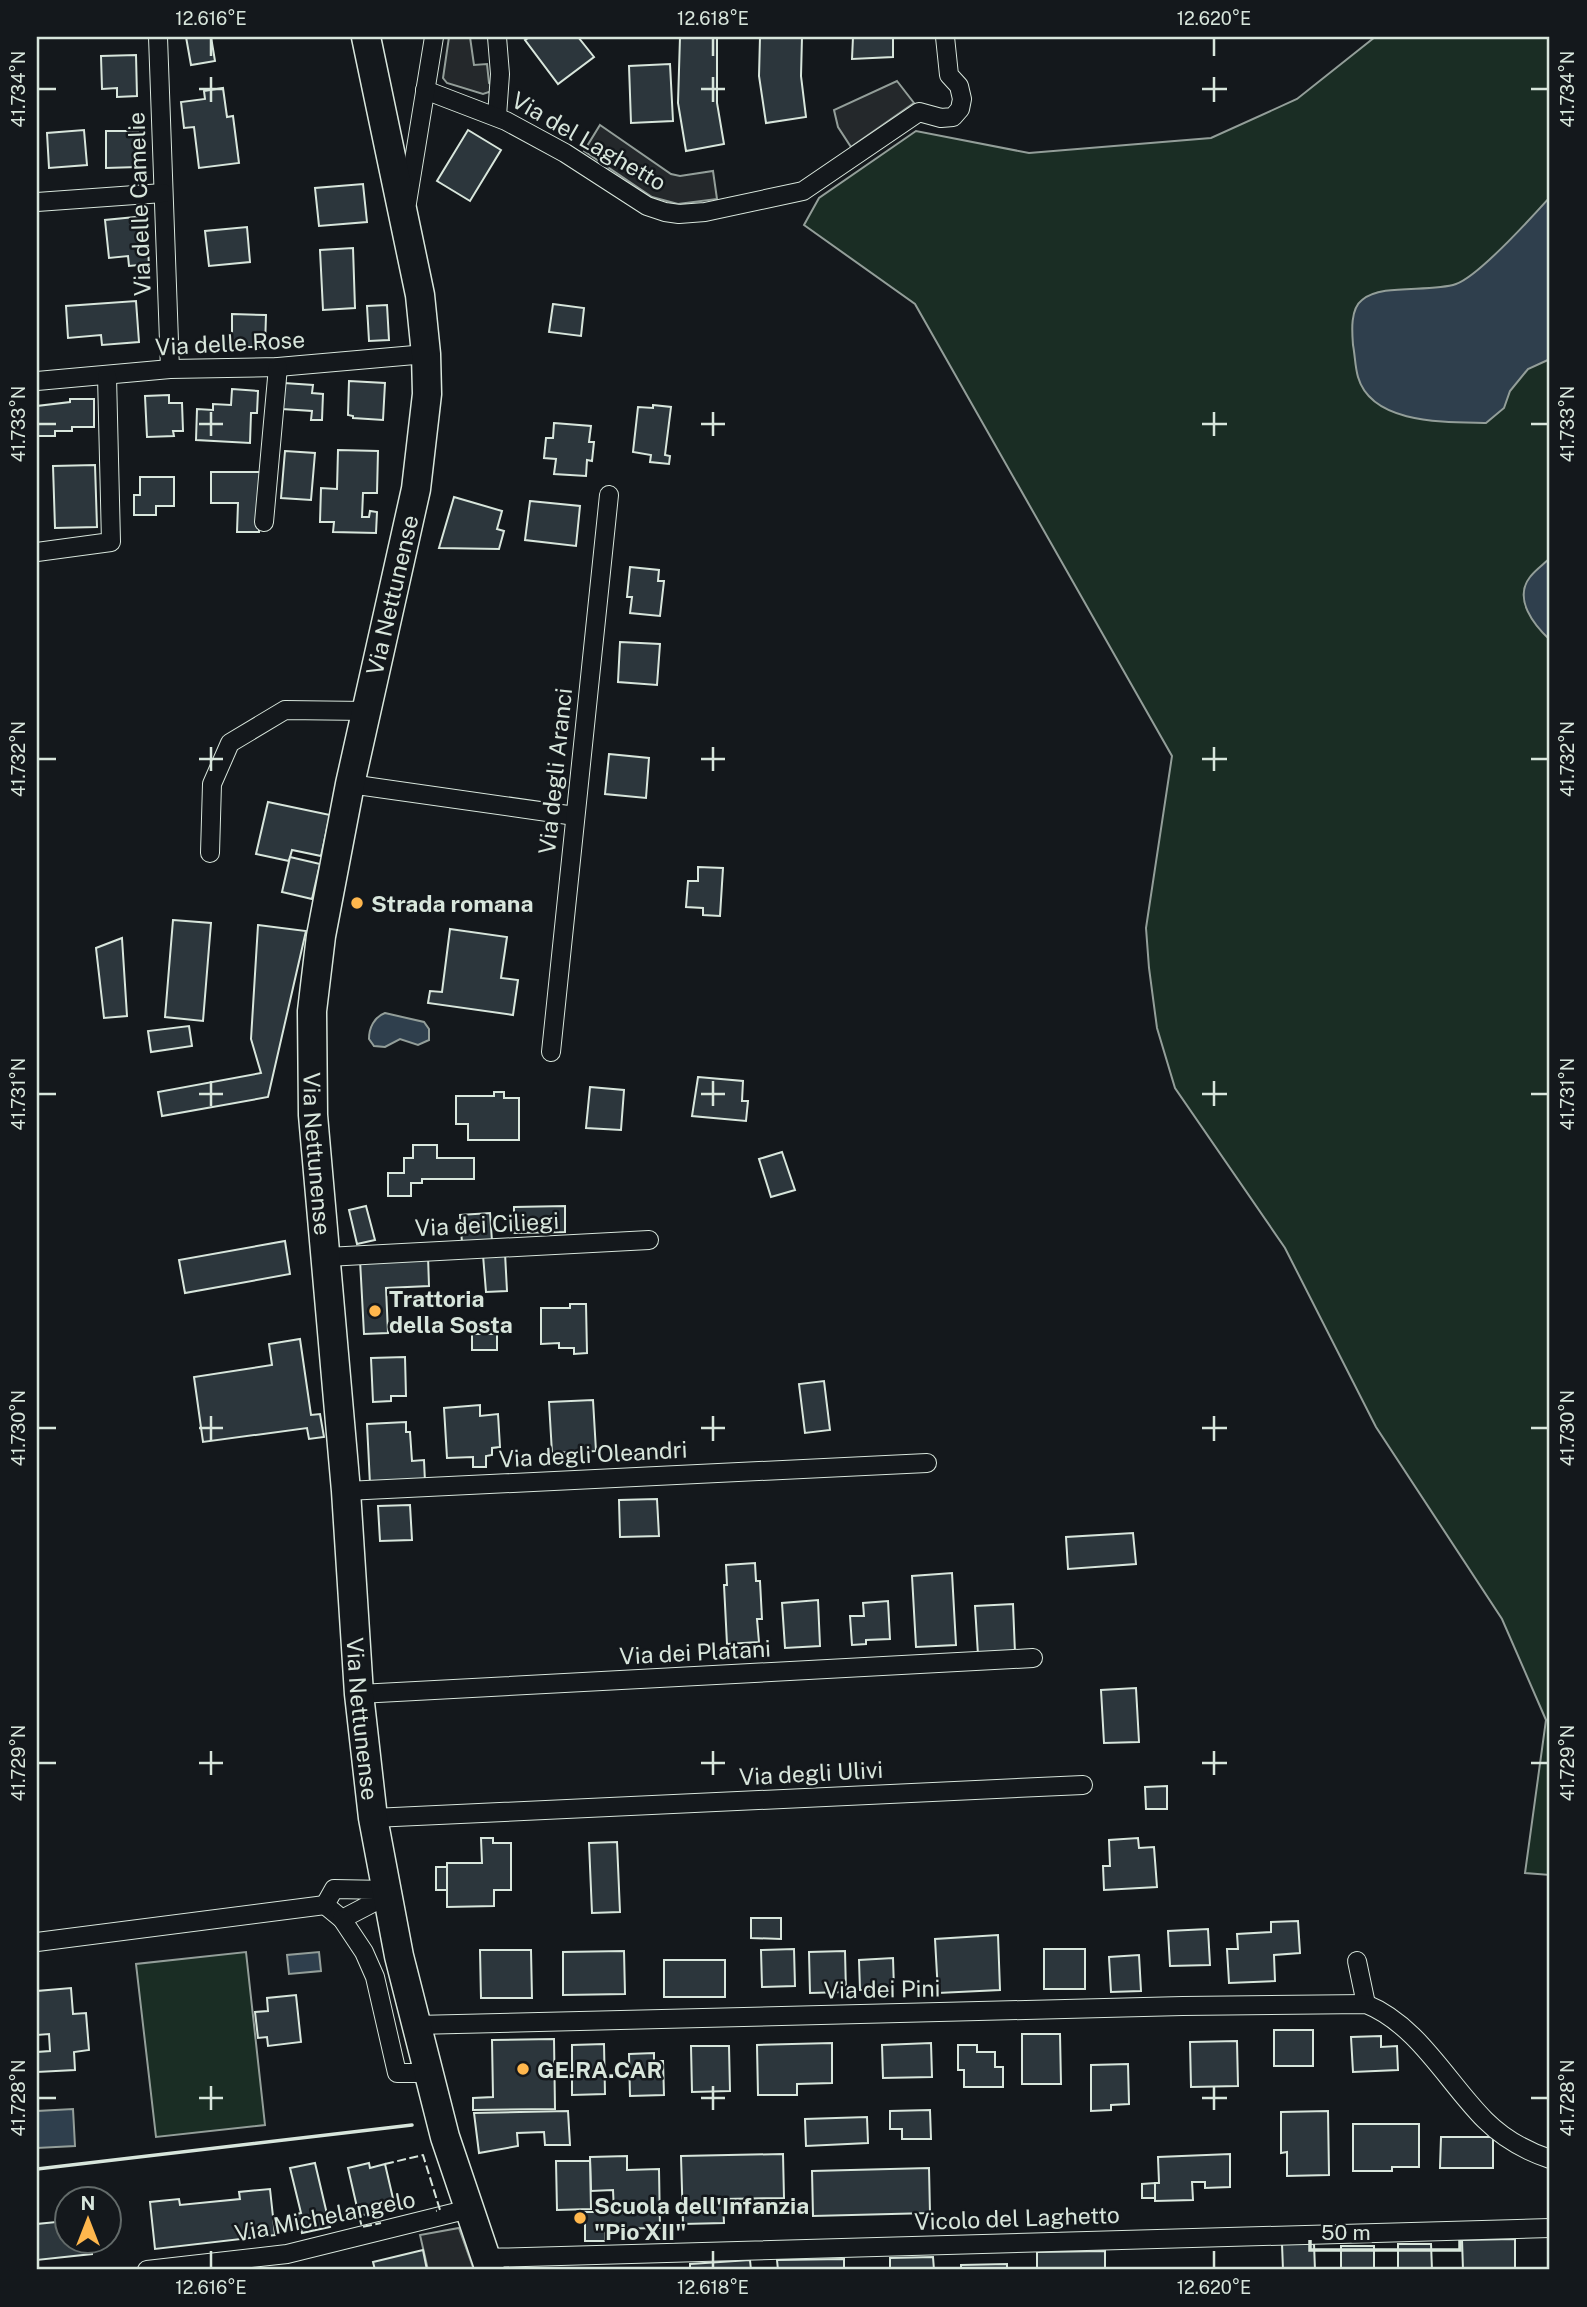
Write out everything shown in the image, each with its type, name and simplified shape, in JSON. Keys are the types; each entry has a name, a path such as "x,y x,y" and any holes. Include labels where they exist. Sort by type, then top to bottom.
{"main road":[{"name":"Via Nettunense","path":"366,37 420,296 426,354 426,414 418,474 400,564 350,784 321,936 312,1011 313,1115 346,1491 359,1694 373,1818 399,1956 416,2025 445,2137 488,2264"}],"street":[{"name":"Via delle Camelie","path":"158,37 170,369"},
{"path":"405,217 434,37"},
{"path":"497,37 500,74 497,116"},
{"name":"Via del Laghetto","path":"425,90 497,116 572,157 647,206 671,213 705,212 803,191 919,112 941,118 953,117 960,109 962,99 958,86 949,75 945,37"},
{"path":"37,202 163,193"},
{"name":"Via delle Rose","path":"37,381 170,369 278,367 426,354"},
{"path":"264,522 278,367"},
{"path":"37,552 111,542 107,376"},
{"name":"Via degli Aranci","path":"551,1052 610,495"},
{"path":"210,853 212,784 230,743 285,710 366,711"},
{"path":"350,784 575,816"},
{"name":"Via dei Ciliegi","path":"327,1257 649,1240"},
{"name":"Via degli Oleandri","path":"346,1491 927,1463"},
{"name":"Via dei Platani","path":"359,1694 1033,1658"},
{"name":"Via degli Ulivi","path":"373,1818 1083,1785"},
{"path":"325,1906 334,1889 387,1892"},
{"path":"342,1919 387,1892"},
{"path":"37,1942 325,1906 342,1919 364,1952 375,1977 397,2073 429,2073"},
{"path":"1357,1961 1364,2006 1405,2030 1492,2127 1518,2145 1550,2159"},
{"name":"Via dei Pini","path":"416,2025 1183,2006 1364,2006"},
{"name":"Via Michelangelo","path":"147,2270 287,2254 468,2210"},
{"name":"Vicolo del Laghetto","path":"488,2264 1550,2228"}],"green space":[{"path":"1375,37 1550,37 1550,1875 1525,1873 1546,1720 1502,1619 1376,1427 1285,1248 1175,1088 1157,1028 1146,928 1172,756 915,304 804,225 819,198 916,131 1029,153 1211,138 1297,99"},
{"path":"246,1952 265,2125 156,2137 136,1964"}],"shaded area":[{"path":"449,37 470,37 474,65 487,64 492,91 483,94 447,83 443,78"},
{"path":"897,81 914,103 851,147 838,127 834,110"},
{"path":"600,125 671,174 680,176 713,171 717,199 678,204 652,197 584,151"},
{"path":"459,2228 474,2270 428,2270 420,2235"}],"water":[{"path":"1550,197 1550,359 1528,369 1510,391 1504,408 1486,423 1413,418 1378,404 1366,393 1357,373 1352,327 1358,304 1381,292 1445,287 1466,279 1505,245"},
{"path":"1550,558 1550,640 1532,619 1524,594 1530,577"},
{"path":"385,1013 424,1022 429,1029 429,1040 418,1045 400,1039 385,1047 374,1046 369,1039 371,1027 378,1017"},
{"path":"319,1952 321,1971 289,1974 287,1955"},
{"path":"73,2109 75,2146 37,2148 37,2111"}],"building":[{"path":"186,37 211,37 215,61 191,65"},
{"path":"530,37 578,37 594,57 558,84 525,40"},
{"path":"680,37 717,37 717,103 724,144 686,151 678,103"},
{"path":"760,37 802,37 801,76 806,117 766,123 759,76"},
{"path":"853,37 893,37 893,57 852,59"},
{"path":"136,55 137,96 117,97 117,88 102,89 101,56"},
{"path":"670,64 673,121 631,123 629,66"},
{"path":"223,88 227,117 233,116 239,163 199,168 194,127 184,128 181,102 205,99 204,91"},
{"path":"84,130 87,165 49,168 47,133"},
{"path":"468,130 501,150 470,201 437,181"},
{"path":"106,131 138,131 138,167 106,168"},
{"path":"363,184 367,222 319,226 315,188"},
{"path":"145,216 149,264 129,266 128,256 109,258 105,220"},
{"path":"247,227 250,262 209,266 205,231"},
{"path":"353,248 355,308 323,310 320,250"},
{"path":"136,301 139,342 102,345 101,335 68,338 66,306"},
{"path":"553,304 584,308 581,336 549,332"},
{"path":"387,305 389,340 369,341 367,306"},
{"path":"232,314 266,315 265,347 232,347"},
{"path":"349,381 385,383 383,420 353,418 348,415"},
{"path":"284,383 313,385 312,393 323,394 322,420 311,420 312,411 282,409"},
{"path":"232,389 258,391 257,413 251,413 250,443 196,440 197,409 213,410 213,404 231,405"},
{"path":"169,395 169,403 182,403 183,431 173,431 174,436 147,437 145,396"},
{"path":"70,399 94,399 94,427 72,427 72,431 55,431 55,436 37,436 37,406 70,402"},
{"path":"653,405 671,407 665,455 670,456 669,464 650,462 651,455 633,452 638,407 653,408"},
{"path":"554,423 591,426 589,442 594,442 592,461 587,460 586,476 554,474 556,459 544,458 546,438 553,438"},
{"path":"338,450 378,451 377,493 363,493 362,517 369,517 370,511 377,512 376,533 333,532 334,522 320,522 321,488 337,489"},
{"path":"285,451 315,453 311,500 281,498"},
{"path":"95,465 97,527 55,528 53,466"},
{"path":"211,472 260,472 259,532 237,532 238,503 211,503"},
{"path":"140,477 174,477 174,506 156,506 156,515 134,515 134,495 140,495"},
{"path":"454,497 502,511 497,529 504,531 499,549 439,548"},
{"path":"530,501 580,506 576,546 525,540"},
{"path":"630,567 659,570 658,581 664,581 660,616 630,613 632,597 627,597"},
{"path":"620,642 660,644 657,685 618,682"},
{"path":"609,754 649,758 646,798 605,794"},
{"path":"268,802 330,815 321,856 292,850 289,861 256,854"},
{"path":"290,857 320,864 312,899 282,892"},
{"path":"698,867 723,868 720,916 703,915 703,908 686,907 688,881 698,881"},
{"path":"173,920 211,923 203,1021 165,1017"},
{"path":"258,925 306,931 268,1097 162,1116 158,1092 261,1073 251,1039"},
{"path":"450,929 507,937 501,978 518,980 513,1015 428,1003 430,991 442,992"},
{"path":"122,938 127,1016 104,1018 96,948"},
{"path":"189,1026 192,1046 151,1052 148,1031"},
{"path":"698,1077 743,1081 742,1101 748,1101 746,1121 692,1116"},
{"path":"590,1087 624,1090 621,1130 586,1128"},
{"path":"494,1092 504,1092 504,1098 519,1098 519,1140 468,1140 468,1124 456,1124 456,1096 494,1096"},
{"path":"413,1145 437,1145 437,1158 474,1158 474,1179 422,1179 422,1183 411,1183 411,1196 388,1196 388,1173 404,1173 404,1158 413,1158"},
{"path":"782,1152 795,1190 771,1197 759,1159"},
{"path":"366,1206 375,1240 357,1244 349,1210"},
{"path":"565,1206 565,1232 514,1233 514,1207"},
{"path":"490,1213 492,1241 462,1243 460,1215"},
{"path":"285,1241 290,1274 185,1293 179,1260"},
{"path":"505,1253 507,1291 486,1292 483,1255"},
{"name":"Trattoria della Sosta","path":"428,1256 429,1286 386,1288 388,1333 364,1334 360,1260"},
{"path":"570,1304 586,1304 587,1353 574,1354 574,1348 559,1348 559,1343 541,1344 541,1308 570,1308"},
{"path":"472,1334 497,1334 497,1350 472,1350"},
{"path":"300,1339 311,1415 320,1414 324,1437 309,1439 307,1428 203,1442 194,1377 272,1365 269,1344"},
{"path":"405,1357 406,1396 391,1396 391,1401 373,1402 371,1358"},
{"path":"824,1381 830,1430 805,1433 799,1384"},
{"path":"593,1400 596,1451 552,1453 549,1402"},
{"path":"480,1405 480,1416 498,1414 500,1447 492,1448 492,1455 486,1456 486,1467 473,1467 473,1457 447,1458 444,1408"},
{"path":"406,1422 406,1432 410,1432 412,1461 424,1460 425,1482 370,1484 367,1424"},
{"path":"657,1499 659,1536 620,1537 619,1500"},
{"path":"410,1505 412,1540 380,1541 378,1506"},
{"path":"1133,1533 1136,1564 1068,1569 1066,1537"},
{"path":"755,1563 756,1581 760,1581 762,1619 757,1619 759,1642 727,1644 724,1585 727,1585 726,1565"},
{"path":"952,1573 956,1645 916,1647 912,1576"},
{"path":"818,1600 820,1646 785,1648 782,1603"},
{"path":"888,1601 890,1639 866,1640 866,1644 852,1645 850,1616 864,1616 863,1603"},
{"path":"1013,1604 1015,1653 978,1655 975,1606"},
{"path":"1136,1688 1139,1742 1104,1743 1101,1690"},
{"path":"1167,1786 1167,1809 1146,1809 1145,1787"},
{"path":"481,1838 493,1838 493,1843 511,1843 511,1890 494,1890 494,1906 447,1907 447,1863 482,1863"},
{"path":"1138,1838 1139,1848 1154,1847 1157,1887 1104,1890 1103,1866 1110,1866 1109,1840"},
{"path":"617,1842 620,1912 592,1913 589,1843"},
{"path":"436,1867 447,1867 447,1890 436,1890"},
{"path":"751,1918 781,1918 781,1939 751,1938"},
{"path":"1298,1921 1300,1953 1274,1955 1275,1981 1229,1983 1227,1949 1238,1949 1237,1934 1271,1932 1271,1922"},
{"path":"1208,1929 1210,1965 1170,1966 1168,1931"},
{"path":"998,1935 1000,1990 938,1993 935,1939"},
{"path":"794,1949 795,1986 762,1987 761,1950"},
{"path":"1044,1949 1085,1949 1085,1989 1044,1989"},
{"path":"480,1950 531,1950 532,1998 481,1998"},
{"path":"624,1951 625,1994 563,1995 563,1952"},
{"path":"845,1951 846,1992 810,1993 809,1952"},
{"path":"1139,1955 1141,1991 1111,1992 1109,1957"},
{"path":"893,1958 894,1989 860,1990 859,1960"},
{"path":"664,1960 725,1960 725,1997 664,1997"},
{"path":"71,1988 73,2014 86,2013 89,2050 74,2052 75,2070 37,2072 37,2052 50,2051 49,2034 37,2035 37,1991"},
{"path":"296,1995 301,2042 268,2046 267,2037 258,2038 255,2012 268,2011 267,1998"},
{"path":"1274,2030 1313,2030 1313,2066 1274,2066"},
{"path":"1022,2034 1060,2034 1061,2084 1022,2084"},
{"path":"1381,2036 1381,2047 1397,2046 1398,2070 1353,2072 1351,2037"},
{"name":"GE.RA.CAR","path":"554,2039 555,2109 473,2110 473,2098 493,2097 492,2040"},
{"path":"1237,2041 1238,2086 1191,2087 1190,2042"},
{"path":"832,2043 832,2083 797,2084 797,2095 758,2095 757,2045"},
{"path":"931,2043 932,2077 883,2078 882,2045"},
{"path":"604,2044 605,2094 572,2095 572,2045"},
{"path":"958,2045 977,2045 977,2052 995,2052 995,2067 1003,2067 1003,2087 964,2087 964,2070 958,2070"},
{"path":"691,2046 729,2046 730,2091 692,2092"},
{"path":"654,2053 654,2061 663,2061 664,2095 630,2096 629,2054"},
{"path":"1128,2064 1129,2104 1111,2105 1111,2110 1091,2111 1091,2065"},
{"path":"930,2110 931,2139 902,2139 902,2129 890,2129 890,2111"},
{"path":"568,2111 570,2145 545,2145 544,2132 517,2133 518,2146 479,2153 474,2113"},
{"path":"1328,2111 1329,2175 1287,2176 1287,2152 1281,2153 1281,2112"},
{"path":"867,2117 868,2143 806,2146 805,2119"},
{"path":"1353,2124 1419,2124 1419,2167 1392,2167 1392,2171 1353,2171"},
{"path":"1441,2137 1493,2137 1493,2168 1440,2168"},
{"path":"783,2154 784,2198 723,2199 724,2223 683,2224 681,2156"},
{"path":"1230,2154 1230,2187 1205,2188 1205,2182 1192,2182 1193,2200 1155,2201 1155,2183 1159,2183 1158,2157"},
{"path":"627,2156 627,2170 659,2169 660,2228 605,2229 605,2241 585,2241 585,2212 614,2212 613,2190 591,2191 590,2157"},
{"path":"556,2161 590,2161 591,2209 557,2210"},
{"path":"315,2163 330,2227 302,2233 297,2214 301,2213 290,2168"},
{"path":"369,2163 370,2168 385,2164 395,2207 359,2216 348,2168"},
{"path":"929,2168 930,2213 813,2216 812,2171"},
{"path":"1155,2183 1155,2198 1142,2198 1142,2184"},
{"path":"270,2189 275,2235 155,2249 150,2202 179,2199 180,2205 240,2199 239,2192"},
{"path":"52,2222 52,2254 92,2254 37,2260 37,2224"},
{"path":"1515,2239 1515,2270 1463,2270 1462,2240"},
{"path":"1282,2244 1314,2244 1315,2270 1283,2270"},
{"path":"1398,2244 1431,2244 1432,2270 1398,2270"},
{"path":"1341,2246 1374,2246 1374,2270 1341,2270"},
{"path":"423,2250 427,2270 375,2270 373,2262"},
{"path":"1105,2251 1105,2270 1037,2270 1037,2252"},
{"path":"933,2257 934,2270 890,2270 890,2258"},
{"path":"844,2259 844,2270 778,2270 777,2260"},
{"path":"750,2260 751,2270 690,2270 690,2264"},
{"path":"1007,2264 1007,2270 961,2270 961,2265"}],"fence":[{"path":"385,2164 423,2155 440,2210 436,2211"},
{"path":"359,2216 362,2227 381,2223"}],"wall":[{"path":"37,2169 412,2125"}],"place":[{"name":"Strada romana","path":"357,903"},
{"name":"Trattoria della Sosta","path":"375,1311"},
{"name":"GE.RA.CAR","path":"523,2069"},
{"name":"Scuola dell'Infanzia \"Pio XII\"","path":"580,2218"}]}
